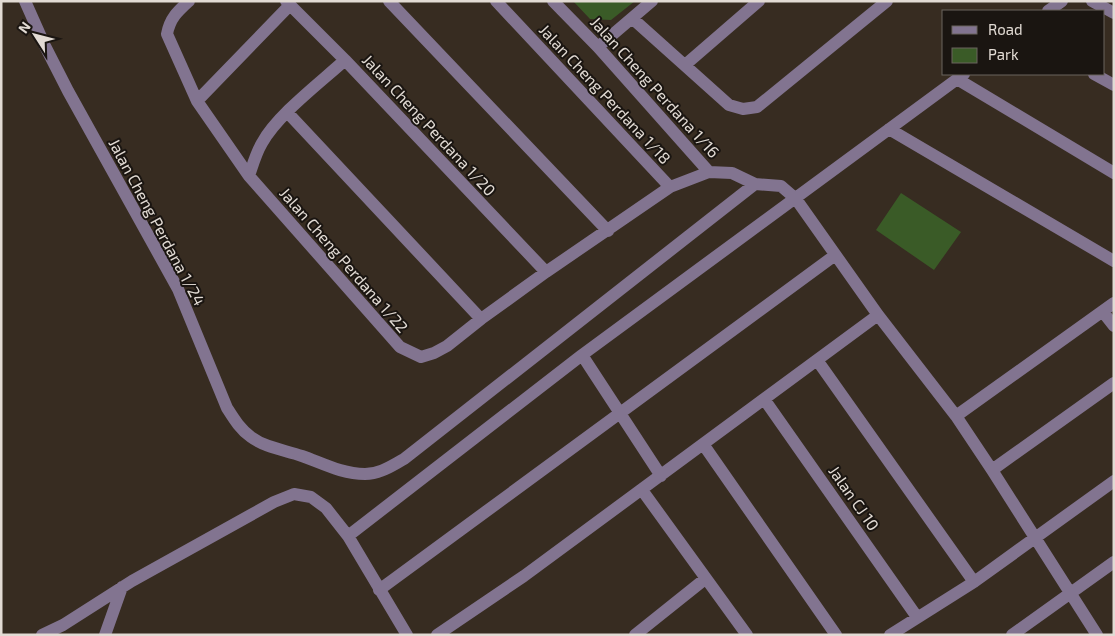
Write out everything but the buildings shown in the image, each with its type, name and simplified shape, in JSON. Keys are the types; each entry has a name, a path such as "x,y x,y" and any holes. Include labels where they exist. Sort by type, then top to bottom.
{"street":[{"name":"Jalan Cheng Perdana 1/24","path":"25,1 68,91 178,290 227,408 238,425 253,438 270,447 347,472 366,474 384,471 404,459 755,184"},
{"name":"Jalan Cheng Perdana 1/22","path":"189,1 174,15 169,23 167,34 197,101 249,176 400,347 421,357 434,353 447,346 481,319"},
{"path":"389,1 608,231"},
{"name":"Jalan Cheng Perdana 1/18","path":"496,1 670,187"},
{"name":"Jalan Cheng Perdana 1/16","path":"553,1 598,47 709,172 732,173 755,184 781,186 796,199"},
{"path":"598,47 652,1"},
{"path":"685,65 759,1"},
{"path":"633,19 729,105 743,109 757,107 887,1"},
{"path":"1049,10 1062,1"},
{"path":"1092,1 1114,13"},
{"path":"197,101 288,3"},
{"name":"Jalan Cheng Perdana 1/20","path":"288,3 345,60 546,272"},
{"path":"249,176 262,142 287,112 345,60"},
{"path":"1096,75 1114,85"},
{"path":"348,536 582,355 796,199 960,76 1114,173"},
{"path":"287,112 481,319 670,187 709,172"},
{"path":"889,129 1114,261"},
{"path":"796,199 834,256 956,416 1097,635"},
{"path":"379,590 834,256"},
{"path":"956,416 1114,304"},
{"path":"1103,312 1114,326"},
{"path":"437,635 524,576 878,315"},
{"path":"582,355 661,476"},
{"path":"817,360 974,582"},
{"path":"992,470 1114,383"},
{"name":"Jalan CJ 10","path":"764,399 917,617"},
{"path":"703,444 836,635"},
{"path":"890,635 974,582 1114,481"},
{"path":"642,490 746,634"},
{"path":"42,635 63,625 122,587 274,502 294,494 310,497 326,508 348,536 407,635"},
{"path":"1012,635 1114,562"},
{"path":"635,635 705,579"},
{"path":"105,635 122,587"}],"green space":[{"path":"573,1 635,1 611,20 590,19"},
{"path":"901,193 961,232 934,270 876,230"}]}
